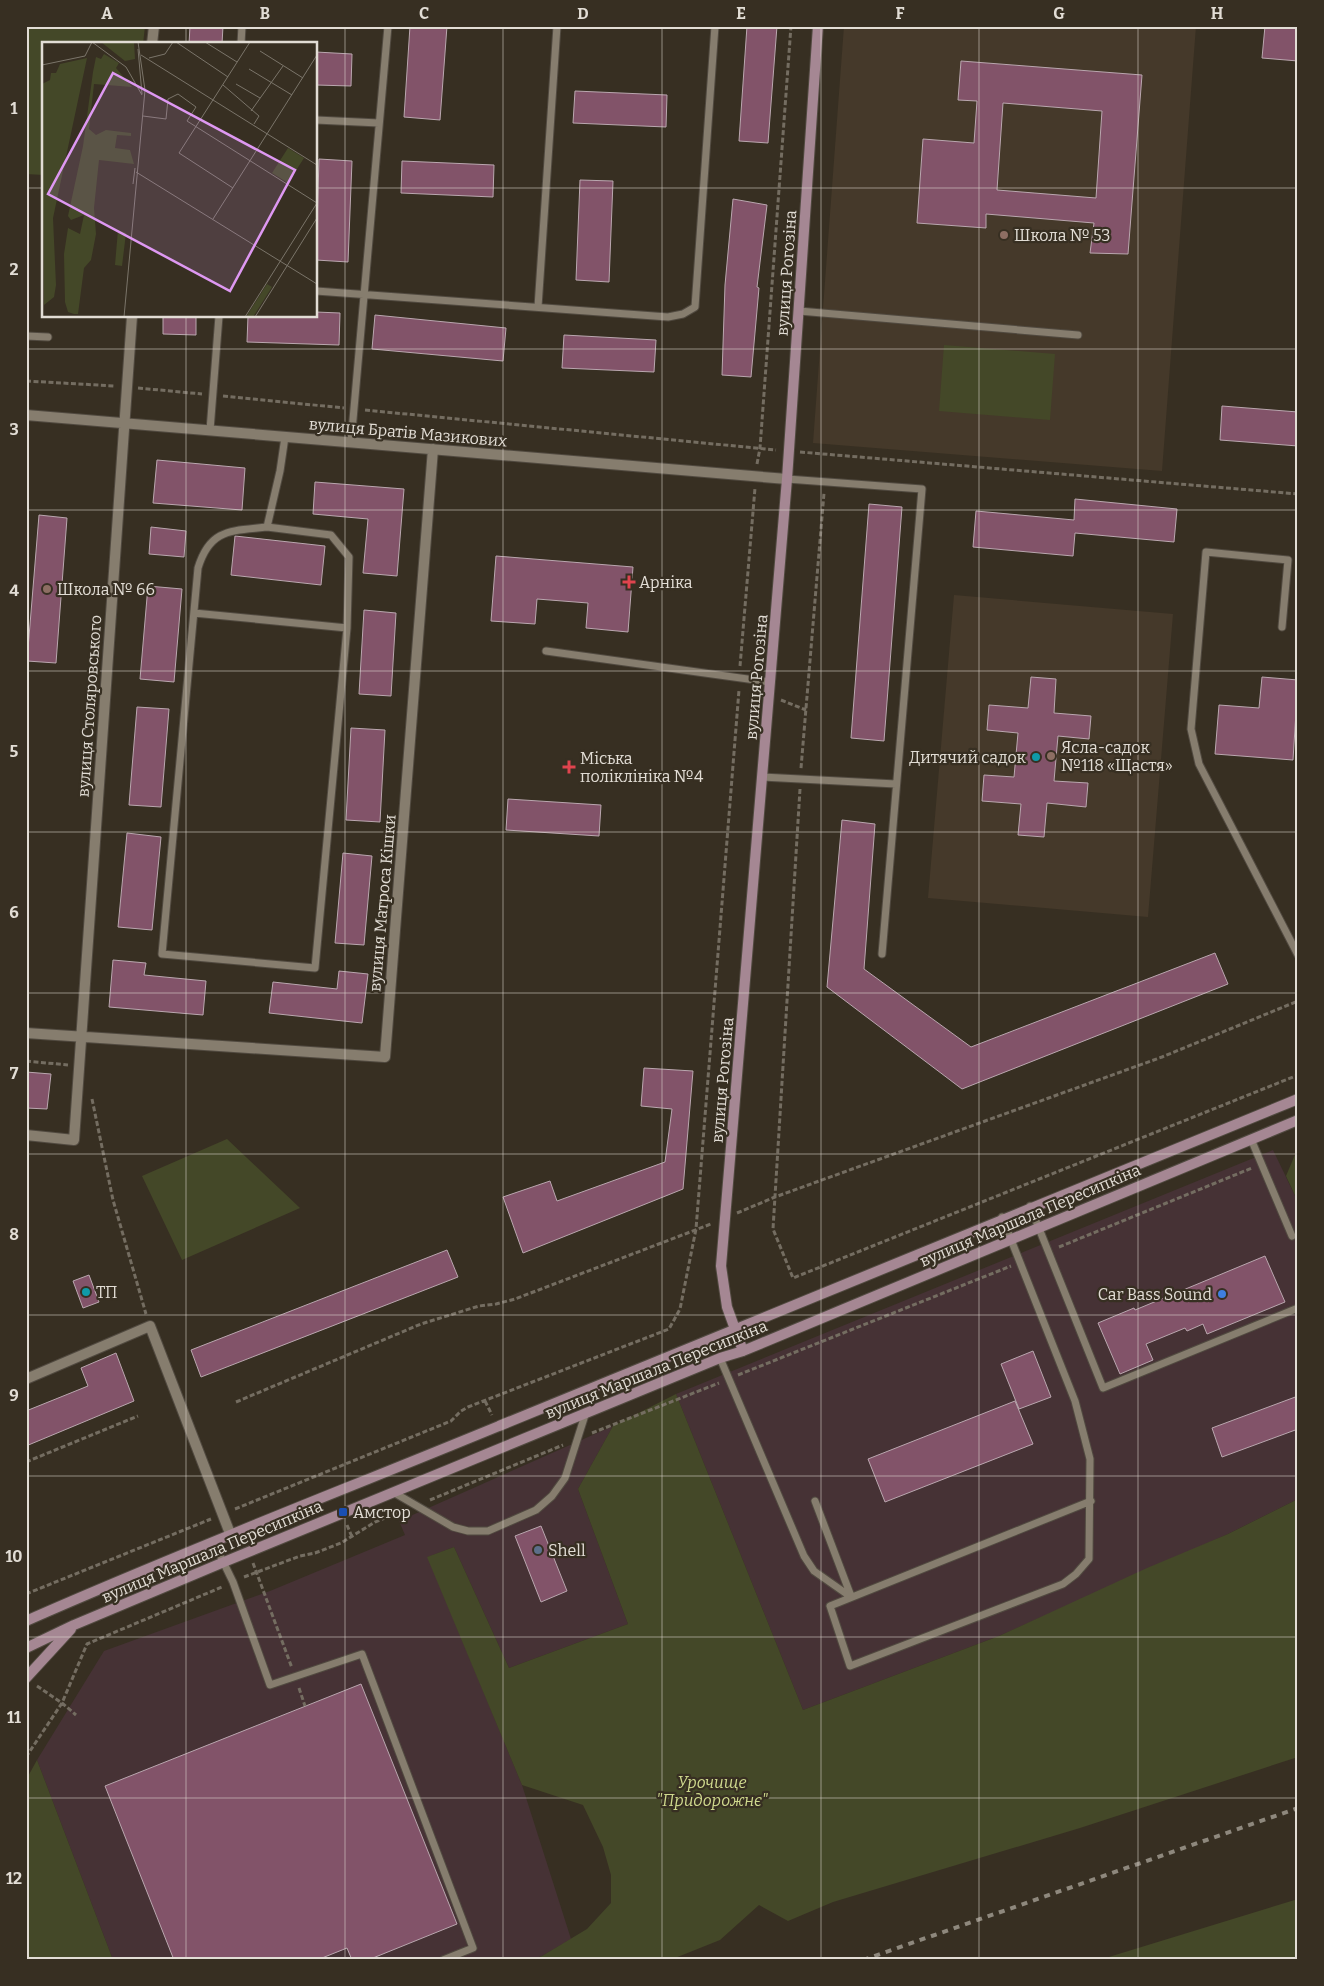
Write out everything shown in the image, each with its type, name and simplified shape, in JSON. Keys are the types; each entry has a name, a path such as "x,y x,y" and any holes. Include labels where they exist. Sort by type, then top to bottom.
{"main road":[{"name":"вулиця Рогозіна","path":"743,1351 724,1293 721,1266 787,479 818,26"},
{"name":"вулиця Маршала Пересипкіна","path":"26,1621 114,1582 214,1543 1030,1206 1298,1099"},
{"name":"вулиця Маршала Пересипкіна","path":"26,1648 74,1625 248,1552 586,1412 720,1358 743,1351 1298,1120"},
{"path":"30,1681 74,1625"}],"street":[{"path":"152,42 154,26"},
{"name":"вулиця Столяровського","path":"26,1135 74,1140 132,318"},
{"name":"вулиця Братів Мазикових","path":"26,415 787,479"},
{"name":"вулиця Матроса Кішки","path":"82,1038 385,1057 433,449"},
{"path":"26,1033 82,1038"},
{"path":"26,1380 150,1326 234,1534"}],"lane":[{"path":"241,42 242,26"},
{"path":"352,442 388,26"},
{"path":"538,307 557,26"},
{"path":"318,291 668,317 683,314 695,307 715,26"},
{"path":"318,120 379,123"},
{"path":"799,311 1078,334"},
{"path":"210,430 219,318"},
{"path":"26,336 48,337"},
{"path":"267,526 280,471 284,437"},
{"path":"787,479 922,489 882,954"},
{"path":"267,526 331,535 349,558 347,628 315,968 162,954 194,612 198,568 201,558 210,543 225,532 267,526"},
{"path":"1282,627 1288,560 1206,552 1191,729 1193,738 1199,764 1298,955"},
{"path":"194,612 347,628"},
{"path":"546,651 770,682"},
{"path":"762,777 896,784"},
{"path":"1251,1140 1292,1236"},
{"path":"1030,1206 1103,1388 1298,1308"},
{"path":"1002,1218 1012,1239 1075,1401 1084,1432 1090,1459 1091,1501 1089,1559 1076,1574 1063,1584 850,1666 830,1606 1091,1501"},
{"path":"720,1358 804,1556 814,1571 851,1597"},
{"path":"393,1492 453,1527 468,1531 488,1531 536,1510 552,1496 565,1478 586,1412"},
{"path":"815,1501 851,1597"},
{"path":"214,1543 232,1582 270,1685 362,1654 474,1948 444,1960"}],"path":[{"path":"26,381 126,387 789,451 1298,494"},
{"path":"825,482 800,779 773,1229 793,1278 1298,1075"},
{"path":"769,695 806,710"},
{"path":"236,1402 421,1324 479,1306 496,1304 515,1298 775,1198 1162,1057 1298,1001"},
{"path":"26,1061 80,1066"},
{"path":"90,1090 113,1200 150,1326"},
{"path":"1048,1251 1262,1164"},
{"path":"26,1757 62,1703 88,1644 257,1572 300,1556 315,1554 341,1543 375,1522 578,1438 1020,1262"},
{"path":"234,1534 228,1512 451,1421 468,1407 669,1329"},
{"path":"26,1462 138,1416"},
{"path":"26,1594 219,1516"},
{"path":"248,1552 305,1706"},
{"path":"30,1681 76,1715"}],"shaded area":[{"name":"Школа № 53","path":"844,26 1196,26 1162,471 813,443"},
{"name":"Ясла-садок №118 «Щастя»","path":"954,595 1173,614 1148,917 928,898"},
{"path":"1273,1150 1298,1202 1298,1499 1228,1534 999,1636 803,1710 676,1394"},
{"path":"613,1426 578,1489 628,1624 509,1668 454,1547 428,1557 522,1785 571,1939 542,1956 531,1960 113,1960 37,1760 104,1651 270,1591 405,1535 399,1521"}],"green space":[{"path":"26,26 145,26 143,42 42,42 42,175 26,174"},
{"path":"944,345 1055,354 1050,420 939,411"},
{"path":"227,1139 300,1208 182,1260 142,1176"},
{"path":"1298,1150 1298,1202 1286,1176"},
{"name":"Урочище \"Придорожнє\"","path":"676,1394 803,1710 999,1636 1147,1568 1228,1534 1298,1499 1298,1757 1080,1828 833,1902 788,1921 759,1905 720,1940 670,1960 531,1960 542,1956 587,1929 611,1903 611,1875 603,1847 583,1805 522,1785 427,1557 454,1547 509,1668 628,1624 578,1489 613,1426"},
{"path":"37,1760 113,1960 26,1960 26,1780"},
{"path":"1298,1899 1298,1960 1099,1960"}],"building":[{"path":"190,26 223,26 222,42 189,42"},
{"path":"410,26 447,26 440,120 404,117"},
{"path":"747,26 777,26 768,143 739,141"},
{"path":"1265,26 1298,26 1298,61 1262,58"},
{"path":"318,52 352,54 351,86 318,85"},
{"path":"961,61 1142,75 1128,254 1090,253 1094,223 986,214 986,228 917,223 923,139 974,143 977,101 958,100","holes":["1003,103 1102,111 1096,198 997,190"]},
{"path":"575,91 667,95 666,127 573,123"},
{"path":"319,159 352,161 348,262 318,260"},
{"path":"402,161 494,165 493,197 401,193"},
{"path":"580,180 613,181 609,282 576,280"},
{"path":"733,199 767,205 757,287 759,288 751,377 722,375 725,285"},
{"path":"318,312 340,313 339,345 247,342 248,318 318,318"},
{"path":"375,315 506,328 503,361 372,349"},
{"path":"163,318 196,318 196,335 163,334"},
{"path":"564,335 656,340 654,372 562,368"},
{"path":"1222,406 1298,412 1298,446 1220,440"},
{"path":"157,460 245,468 242,510 153,503"},
{"path":"315,482 404,489 397,576 363,573 368,519 313,514"},
{"path":"1075,499 1177,509 1174,542 1075,533 1073,556 973,547 976,511 1074,520"},
{"path":"869,504 902,507 884,741 851,738"},
{"name":"Школа № 66","path":"39,515 67,518 56,663 27,661"},
{"path":"151,527 186,531 184,557 149,554"},
{"path":"235,536 325,546 321,585 231,575"},
{"path":"496,556 633,567 628,632 586,628 588,603 537,599 535,624 491,621"},
{"path":"148,586 182,589 174,682 140,679"},
{"path":"364,610 396,613 391,696 359,694"},
{"name":"Дитячий садок","path":"1031,677 1056,679 1054,713 1091,716 1089,739 1058,736 1054,781 1088,783 1086,807 1047,803 1044,837 1018,835 1021,804 982,801 984,775 1014,777 1018,733 987,730 989,705 1028,708"},
{"path":"1262,677 1298,680 1293,760 1215,754 1219,705 1259,708"},
{"path":"137,707 169,709 161,807 129,805"},
{"path":"351,728 385,730 380,822 346,820"},
{"path":"508,799 601,805 599,836 506,830"},
{"path":"842,820 875,824 864,969 971,1047 1215,953 1228,984 962,1089 827,987"},
{"path":"127,833 161,837 152,930 118,927"},
{"path":"343,853 372,856 364,945 335,943"},
{"path":"113,960 146,963 144,975 206,981 203,1015 109,1007"},
{"path":"339,971 368,974 362,1023 269,1013 273,982 337,989"},
{"path":"644,1068 693,1071 683,1189 523,1253 503,1197 550,1181 557,1201 665,1162 672,1109 641,1106"},
{"path":"26,1072 51,1074 47,1109 26,1108"},
{"path":"447,1250 458,1277 201,1377 191,1350"},
{"path":"1265,1256 1285,1302 1207,1334 1203,1324 1187,1331 1185,1328 1146,1344 1153,1360 1120,1374 1098,1323 1134,1308 1135,1310"},
{"name":"ТП","path":"89,1275 99,1302 83,1308 73,1281"},
{"path":"1033,1351 1051,1397 1019,1409 1001,1364"},
{"path":"116,1353 134,1401 26,1446 26,1411 88,1386 81,1368"},
{"path":"1298,1396 1298,1429 1222,1457 1212,1428"},
{"path":"1015,1401 1033,1444 885,1502 868,1459"},
{"path":"541,1526 567,1591 541,1602 515,1536"},
{"path":"361,1684 457,1924 368,1960 352,1960 347,1948 317,1960 174,1960 105,1786"}],"railway":[{"path":"863,1960 1298,1808"}],"place":[{"name":"Школа № 53","path":"1004,235"},
{"name":"Арніка","path":"629,582"},
{"name":"Школа № 66","path":"47,589"},
{"name":"Ясла-садок №118 «Щастя»","path":"1051,756"},
{"name":"Дитячий садок","path":"1036,757"},
{"name":"Міська поліклініка №4","path":"569,767"},
{"name":"ТП","path":"86,1292"},
{"name":"Car Bass Sound","path":"1222,1294"},
{"name":"Амстор","path":"343,1512"},
{"name":"Shell","path":"538,1550"}]}
